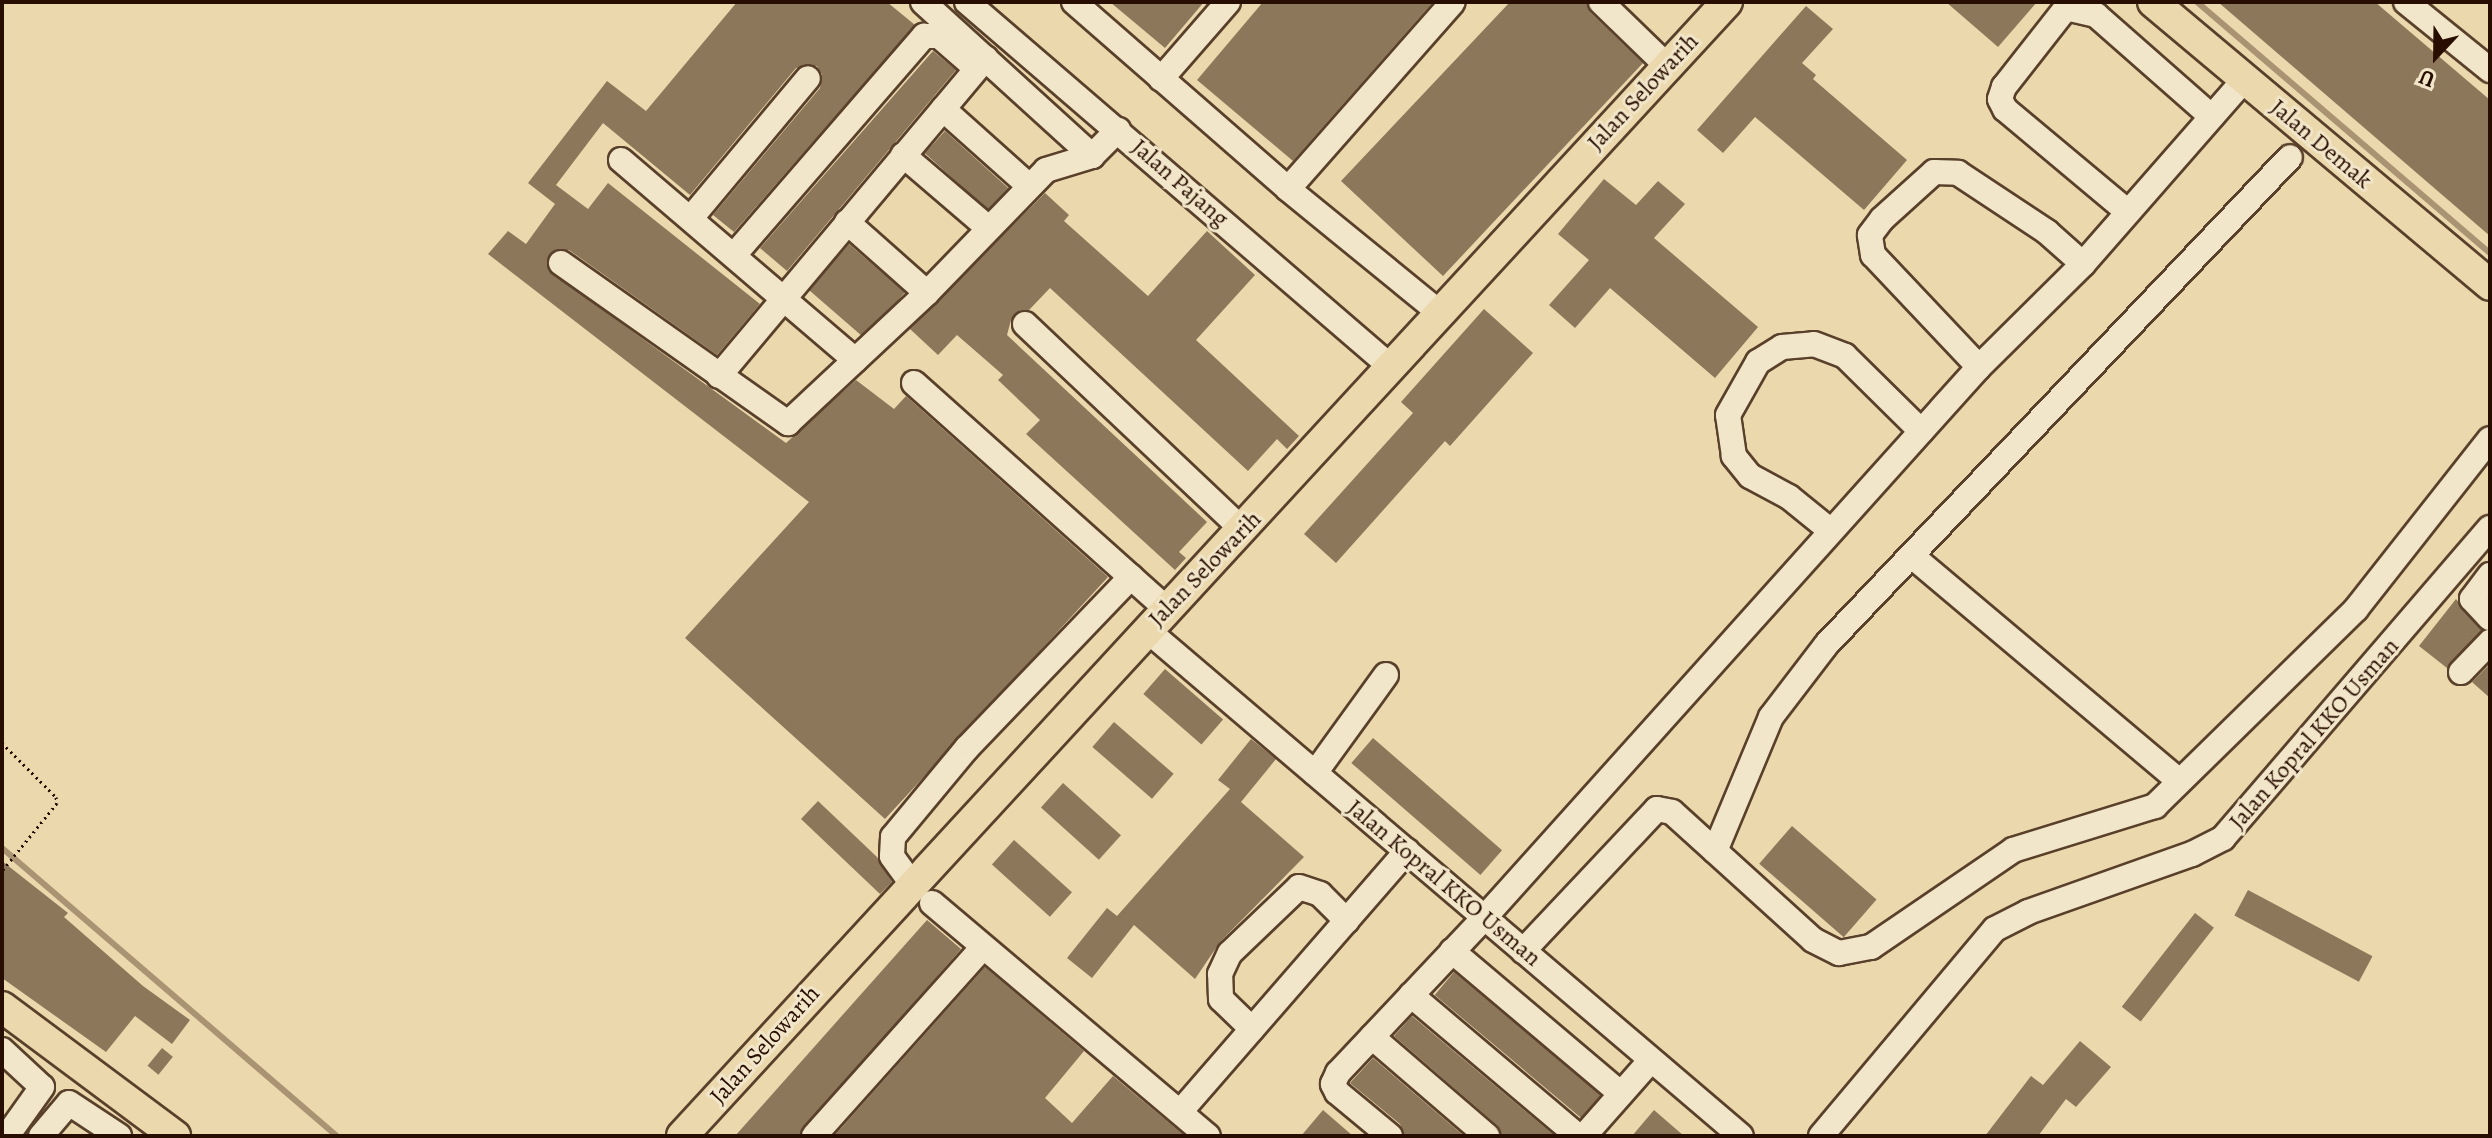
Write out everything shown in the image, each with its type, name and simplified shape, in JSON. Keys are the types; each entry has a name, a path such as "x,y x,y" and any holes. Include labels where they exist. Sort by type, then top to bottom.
{"main road":[{"name":"Jalan Selowarih","path":"682,1136 922,894 1157,619 1243,530 1439,312 1727,2"},
{"name":"Jalan Demak","path":"2153,2 2490,285"},
{"path":"2,1007 175,1136"}],"street":[{"path":"923,2 981,63 1092,156"},
{"name":"Jalan Pajang","path":"967,2 1391,367"},
{"path":"1074,2 1288,189 1439,312"},
{"path":"1161,79 1228,2"},
{"path":"1288,189 1453,2"},
{"path":"1601,2 1667,66"},
{"path":"2421,7 2490,70"},
{"path":"2128,212 2005,109 2000,99 2004,87 2066,8 2096,15 2212,117"},
{"path":"735,254 924,36 939,36 981,63"},
{"path":"719,376 981,63"},
{"path":"691,218 808,78"},
{"path":"1390,1136 1333,1084 1372,1037 1485,917 1979,367 2083,264 2244,80"},
{"path":"943,109 1029,186"},
{"path":"561,263 788,423 927,293 1029,186 1061,163 1092,156 1118,130"},
{"path":"903,155 987,227"},
{"path":"1715,851 1771,717 1826,645 2290,157"},
{"path":"621,160 735,254 855,360"},
{"path":"1979,367 1873,255 1870,235 1882,219 1934,172 1958,173 2047,232 2083,264"},
{"path":"847,222 927,293"},
{"path":"1025,324 1243,530"},
{"path":"1831,531 1789,497 1750,476 1734,456 1728,415 1758,362 1782,347 1814,344 1845,356 1921,431"},
{"name":"Jalan Kopral KKO Usman","path":"914,383 1131,577 1157,619 1315,773 1741,1136"},
{"path":"1523,951 1657,809 1672,812 1813,940 1839,953 1871,947 2013,850 2155,806 2356,609 2490,439"},
{"name":"Jalan Kopral KKO Usman","path":"1821,1136 1995,929 2028,912 2192,854 2223,838 2490,528"},
{"path":"1912,556 2179,781"},
{"path":"2490,575 2472,599 2490,618"},
{"path":"1131,577 967,748 893,837 892,856 922,894 982,948 1208,1136"},
{"path":"2461,672 2490,642"},
{"path":"1315,773 1386,675"},
{"path":"1180,1112 1407,851"},
{"path":"1252,1029 1221,999 1220,974 1230,953 1299,887 1320,894 1347,921"},
{"path":"814,1136 982,948"},
{"path":"1452,951 1621,1094"},
{"path":"1411,995 1581,1136 1651,1060"},
{"path":"1372,1037 1487,1136"},
{"path":"2,1050 42,1083 7,1136"},
{"path":"41,1136 69,1103 119,1136"}],"path":[{"path":"2,743 56,797 57,803 4,869"}],"building":[{"path":"737,2 887,2 915,25 734,232 713,215 820,88 822,74 817,66 796,68 690,195 603,123 556,185 588,209 608,183 760,304 717,355 569,250 549,254 548,270 786,443 856,380 894,409 906,396 1108,577 885,819 685,638 809,502 488,254 508,231 526,244 555,204 528,183 607,81 646,111"},
{"path":"1110,2 1204,2 1165,48"},
{"path":"1263,2 1433,2 1293,161 1197,80"},
{"path":"1510,2 1586,2 1591,13 1643,63 1443,276 1341,181"},
{"path":"1946,2 2037,2 1998,47"},
{"path":"2218,2 2375,2 2490,100 2490,236"},
{"path":"1806,6 1833,29 1802,63 1816,75 1813,79 1907,160 1864,210 1755,117 1723,153 1697,130"},
{"path":"933,51 956,70 787,271 760,248"},
{"path":"945,131 1008,188 988,210 925,153"},
{"path":"1604,179 1636,205 1658,181 1685,204 1654,238 1758,327 1715,378 1610,288 1575,328 1549,305 1589,260 1558,234"},
{"path":"1045,193 1069,215 1064,221 1148,296 1207,231 1255,275 1196,340 1299,436 1287,449 1277,439 1248,471 1050,288 1029,310 1020,310 1011,320 1007,335 1207,522 1179,552 1186,558 1175,570 1026,434 1040,420 998,380 1003,375 957,335 938,355 910,329"},
{"path":"849,244 905,293 865,339 809,290"},
{"path":"1484,309 1533,353 1450,446 1445,441 1336,563 1304,534 1413,413 1401,402"},
{"path":"2456,599 2482,630 2447,668 2419,646"},
{"path":"2490,664 2490,698 2472,682"},
{"path":"1165,669 1223,720 1201,744 1143,694"},
{"path":"1114,722 1174,774 1152,799 1092,747"},
{"path":"1373,738 1502,850 1480,875 1351,763"},
{"path":"1251,739 1276,759 1241,802 1304,857 1220,942 1195,979 1134,925 1092,978 1067,958 1107,908 1117,916 1230,789 1218,780"},
{"path":"1063,783 1121,835 1099,860 1041,808"},
{"path":"818,801 877,857 892,882 880,894 801,819"},
{"path":"1792,826 1877,899 1844,937 1759,864"},
{"path":"1014,840 1072,892 1050,917 992,865"},
{"path":"2,861 68,913 64,917 143,986 190,1020 172,1044 135,1016 106,1052 2,978"},
{"path":"2248,890 2372,956 2359,982 2234,916"},
{"path":"2195,913 2214,928 2141,1022 2122,1007"},
{"path":"927,920 961,949 799,1136 735,1136"},
{"path":"985,967 1084,1051 1045,1098 1072,1123 1113,1076 1185,1136 834,1136"},
{"path":"1454,972 1601,1095 1582,1118 1435,995"},
{"path":"1412,1016 1555,1136 1502,1136 1497,1125 1394,1036"},
{"path":"2080,1041 2111,1067 2076,1107 2066,1099 2038,1136 1985,1136 2031,1076 2043,1085"},
{"path":"162,1048 173,1057 158,1075 148,1066"},
{"path":"1373,1058 1464,1136 1405,1136 1400,1124 1350,1083"},
{"path":"1323,1110 1353,1136 1301,1136"},
{"path":"1654,1110 1684,1136 1632,1136"}],"waterway":[{"path":"2197,2 2490,253"},
{"path":"2,848 337,1136"}]}
